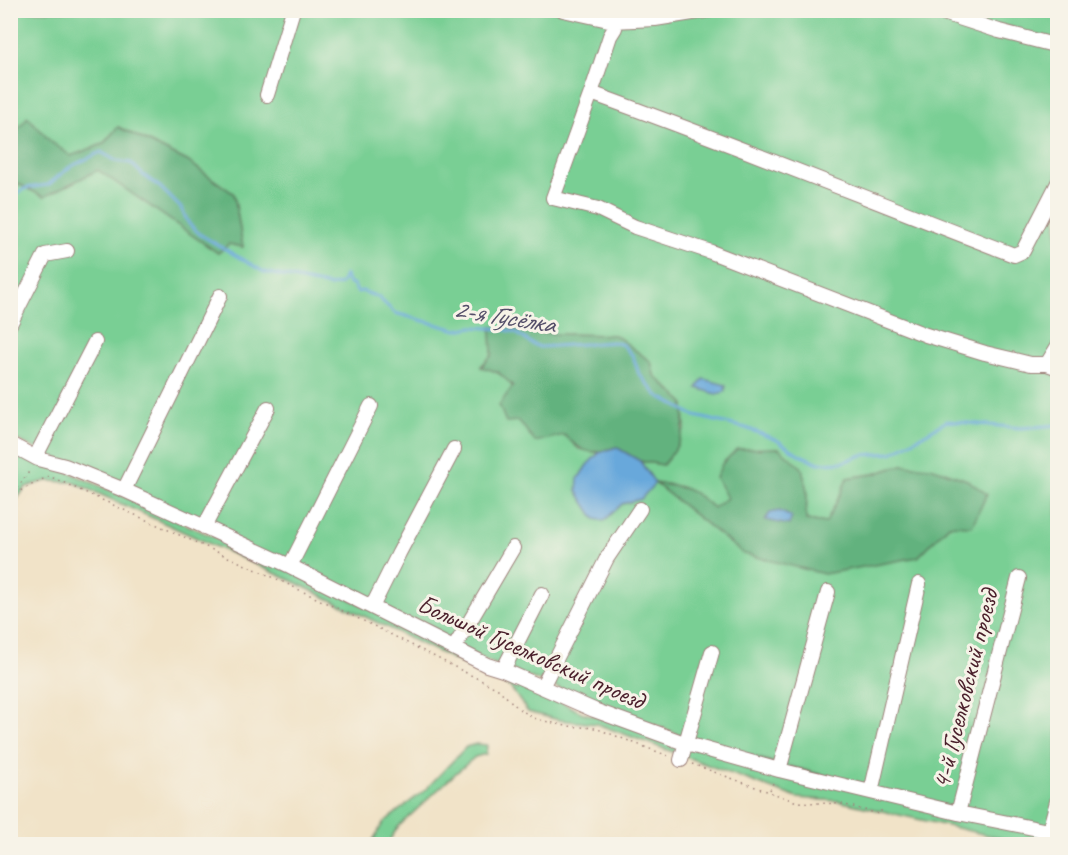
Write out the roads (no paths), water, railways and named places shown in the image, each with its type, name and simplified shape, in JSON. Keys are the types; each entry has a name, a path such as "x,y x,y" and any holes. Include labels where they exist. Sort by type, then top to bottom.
{"street":[{"path":"267,95 293,10"},
{"path":"563,10 613,21 656,19 711,10"},
{"path":"933,10 999,31 1058,46"},
{"path":"615,28 610,36 552,198 598,209 635,227 711,252 926,336 1031,364 1052,366 1058,346"},
{"path":"591,93 733,145 773,163 1014,255 1023,251 1058,183"},
{"path":"10,324 45,255 67,251"},
{"path":"124,490 220,296"},
{"path":"38,459 39,450 95,342"},
{"path":"290,566 371,406"},
{"path":"204,527 268,408"},
{"name":"Большой Гуселковский проезд","path":"10,444 38,459 65,466 124,490 290,566 487,665 594,710 687,744 779,770 958,813 1053,832"},
{"path":"372,607 454,449"},
{"path":"542,687 608,558 640,509"},
{"path":"454,648 513,548"},
{"name":"4-й Гуселковский проезд","path":"958,813 1019,578"},
{"path":"871,792 920,584"},
{"path":"779,770 828,592"},
{"path":"503,670 542,594"},
{"path":"681,760 712,652"},
{"path":"1053,832 1058,798"}],"water":[{"path":"703,379 726,385 725,392 716,394 697,388"},
{"path":"616,447 640,461 655,483 641,499 622,504 604,521 595,519 577,491 578,479 599,453"},
{"path":"779,511 792,517 789,525 765,520 770,513"}],"waterway":[{"name":"2-я Гусёлка","path":"10,197 26,188 48,185 70,167 101,152 116,161 131,163 181,208 189,224 201,235 264,272 330,286 341,284 345,275 349,284 354,285 357,292 362,291 378,297 395,313 457,330 472,327 515,332 540,347 614,342 623,345 633,356 639,374 657,395 695,416 746,428 777,440 800,455 819,463 843,462 862,455 892,453 947,421 1021,428 1058,425"}]}
